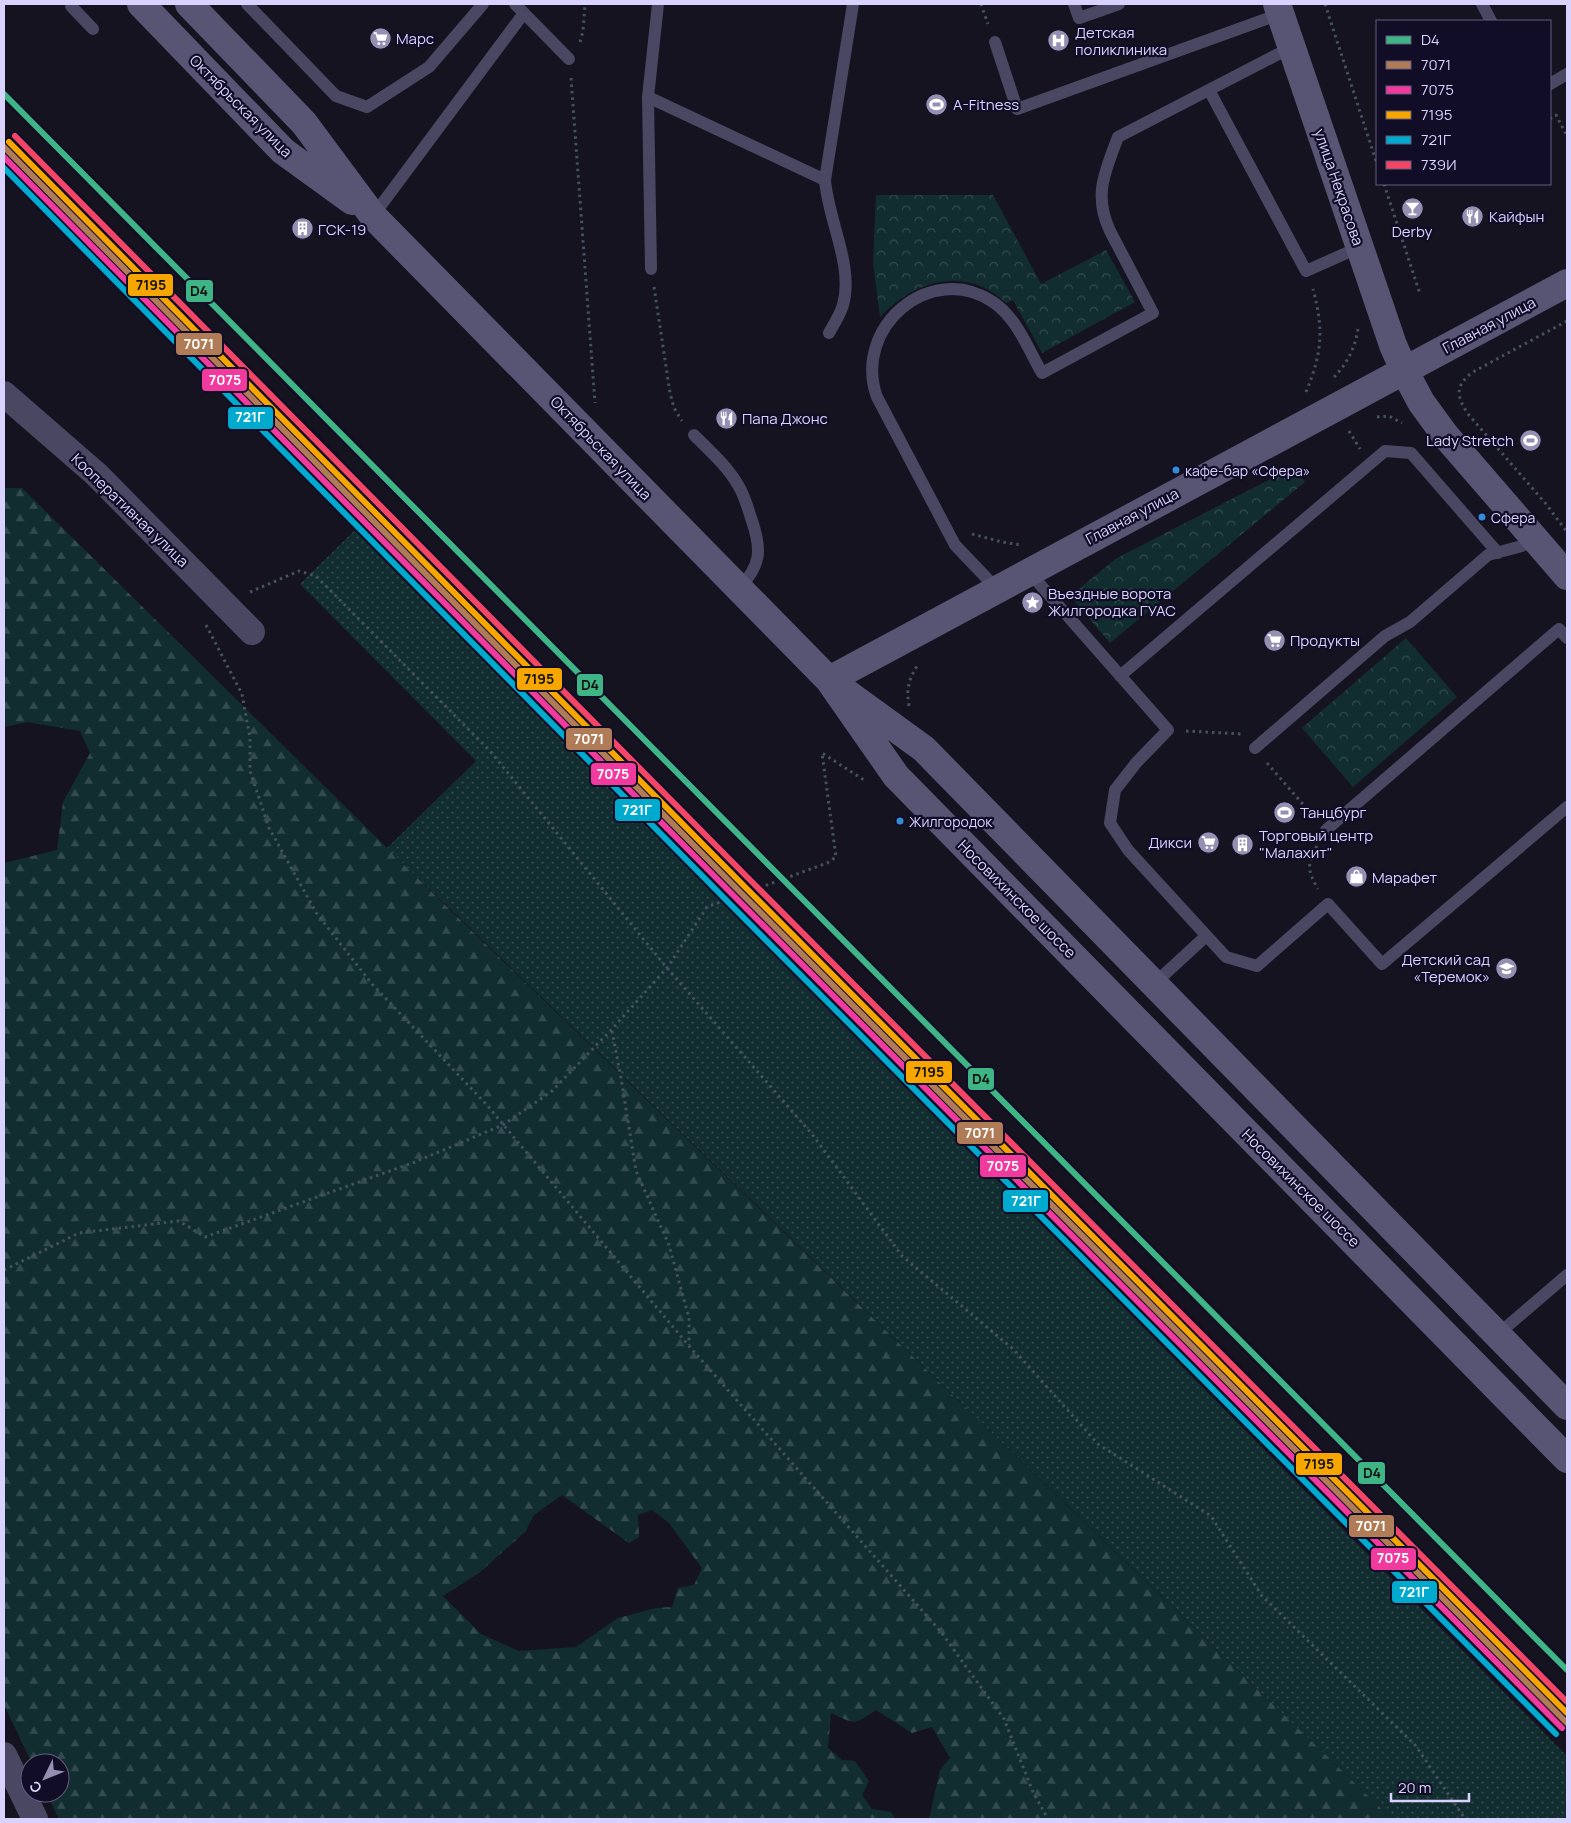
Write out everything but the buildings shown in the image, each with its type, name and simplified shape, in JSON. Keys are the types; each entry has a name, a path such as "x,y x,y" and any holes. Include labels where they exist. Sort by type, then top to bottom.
{"main road":[{"name":"Октябрьская улица","path":"189,4 304,123 374,216 829,680"},
{"name":"Октябрьская улица","path":"139,8 283,151 374,216"},
{"name":"улица Некрасова","path":"1278,9 1393,345 1404,370 1421,402 1445,435 1567,576"},
{"name":"Главная улица","path":"829,680 1567,283"},
{"path":"829,680 924,749 1567,1406"},
{"name":"Носовихинское шоссе","path":"829,680 896,776 1567,1459"}],"street":[{"name":"Кооперативная улица","path":"4,394 96,474 252,632"},
{"path":"4,1756 35,1819"}],"lane":[{"path":"73,4 71,6 93,29"},
{"path":"247,4 336,96 367,107 429,67 483,4"},
{"path":"515,4 569,59"},
{"path":"651,269 648,97 658,4"},
{"path":"829,333 843,306 845,278 842,254 828,204 825,180 853,4"},
{"path":"1074,4 1079,18 1119,4"},
{"path":"1482,4 1490,20"},
{"path":"995,42 1017,109 1278,9"},
{"path":"374,216 524,13"},
{"path":"997,589 955,545 877,398 872,384 871,366 874,348 882,331 891,317 921,296 956,288 973,292 992,301 1008,313 1042,374 1154,314 1104,217 1101,197 1104,172 1118,137 1292,47"},
{"path":"1551,83 1567,74"},
{"path":"1209,90 1306,271 1360,247"},
{"path":"648,97 825,180"},
{"path":"694,435 723,465 738,484 757,535 758,560 750,576 739,588"},
{"path":"1120,676 1385,451 1412,453 1498,552"},
{"path":"1255,748 1385,636 1410,622 1488,555 1522,546 1534,537"},
{"path":"1030,572 1168,730 1136,763 1115,790 1110,823 1128,850 1205,937 1226,957 1257,966 1328,904 1382,964 1567,806"},
{"path":"1326,830 1559,629 1567,638"},
{"path":"1154,984 1205,937"},
{"path":"1497,1335 1567,1275"}],"path":[{"path":"585,4 583,31 578,47 569,59 595,404"},
{"path":"1325,4 1376,161"},
{"path":"1551,118 1556,115 1567,136"},
{"path":"1384,185 1420,294"},
{"path":"651,269 670,393 678,415 694,435"},
{"path":"1305,395 1316,368 1321,338 1318,310 1306,271"},
{"path":"1567,321 1473,372 1464,379 1459,390 1460,402 1468,414 1546,504 1567,532"},
{"path":"1329,379 1335,376 1350,356 1357,339 1358,325"},
{"path":"1374,417 1389,416 1405,424"},
{"path":"1353,425 1348,430 1356,443"},
{"path":"224,603 298,571 316,576 490,750 667,968 812,1134 902,1256 1013,1349 1098,1444 1211,1516 1262,1596 1416,1746 1465,1819"},
{"path":"206,624 242,694 250,738 250,771 269,828 317,914 372,984 503,1125 689,1346 941,1632 1004,1719 1033,1792 1048,1819"},
{"path":"910,710 907,693 911,674 922,658"},
{"path":"4,1270 79,1233 179,1221 205,1237 415,1162 503,1125 552,1091 611,1030 667,968 708,907 826,863 836,857 822,753 866,781"},
{"path":"1326,830 1308,866 1312,879 1328,904"},
{"path":"611,1030 636,1171 669,1245 689,1318 689,1346"}],"green space":[{"path":"876,195 993,195 1041,284 1106,250 1135,302 1042,353 1013,300 1006,303 991,291 974,284 958,281 941,282 925,286 894,304 880,317 873,263"},
{"path":"1292,468 1305,482 1110,643 1070,596 1117,558"},
{"path":"4,488 22,488 446,906 1392,1819 929,1819 940,1770 950,1758 932,1727 912,1733 876,1710 863,1719 854,1722 831,1713 828,1748 842,1760 855,1761 869,1781 862,1795 872,1809 891,1812 895,1819 59,1819 51,1803 70,1803 70,1753 27,1753 4,1705 4,863 57,850 63,802 90,753 80,731 27,722 4,727","holes":["562,1495 629,1543 639,1537 638,1515 652,1510 669,1523 702,1568 694,1585 678,1588 672,1607 656,1608 618,1618 576,1647 519,1651 481,1634 443,1596 479,1573 525,1532 534,1515"]},
{"path":"355,530 1567,1756 1567,1819 1392,1819 387,848 476,761 300,584"},
{"path":"1406,638 1457,697 1353,787 1302,728"}],"transit line":[{"name":"D4","path":"4,94 1567,1670"},
{"name":"739И","path":"15,136 753,883 1567,1702"},
{"name":"7195","path":"9,142 747,889 1567,1713"},
{"name":"7071","path":"4,147 742,894 1567,1723"},
{"name":"7075","path":"4,157 737,899 1562,1728"},
{"name":"721Г","path":"4,168 731,905 1556,1734"}],"place":[{"name":"Марс","path":"380,38"},
{"name":"Детская поликлиника","path":"1059,41"},
{"name":"A-Fitness","path":"937,104"},
{"name":"Derby","path":"1412,208"},
{"name":"Кайфын","path":"1473,216"},
{"name":"ГСК-19","path":"302,229"},
{"name":"Папа Джонс","path":"726,418"},
{"name":"Lady Stretch","path":"1530,440"},
{"name":"кафе-бар «Сфера»","path":"1176,470"},
{"name":"Сфера","path":"1482,517"},
{"name":"Въездные ворота Жилгородка ГУАС","path":"1032,602"},
{"name":"Продукты","path":"1274,640"},
{"name":"Танцбург","path":"1284,812"},
{"name":"Жилгородок","path":"900,821"},
{"name":"Дикси","path":"1208,842"},
{"name":"Торговый центр \"Малахит\"","path":"1243,844"},
{"name":"Марафет","path":"1356,877"},
{"name":"Детский сад «Теремок»","path":"1506,968"}]}
